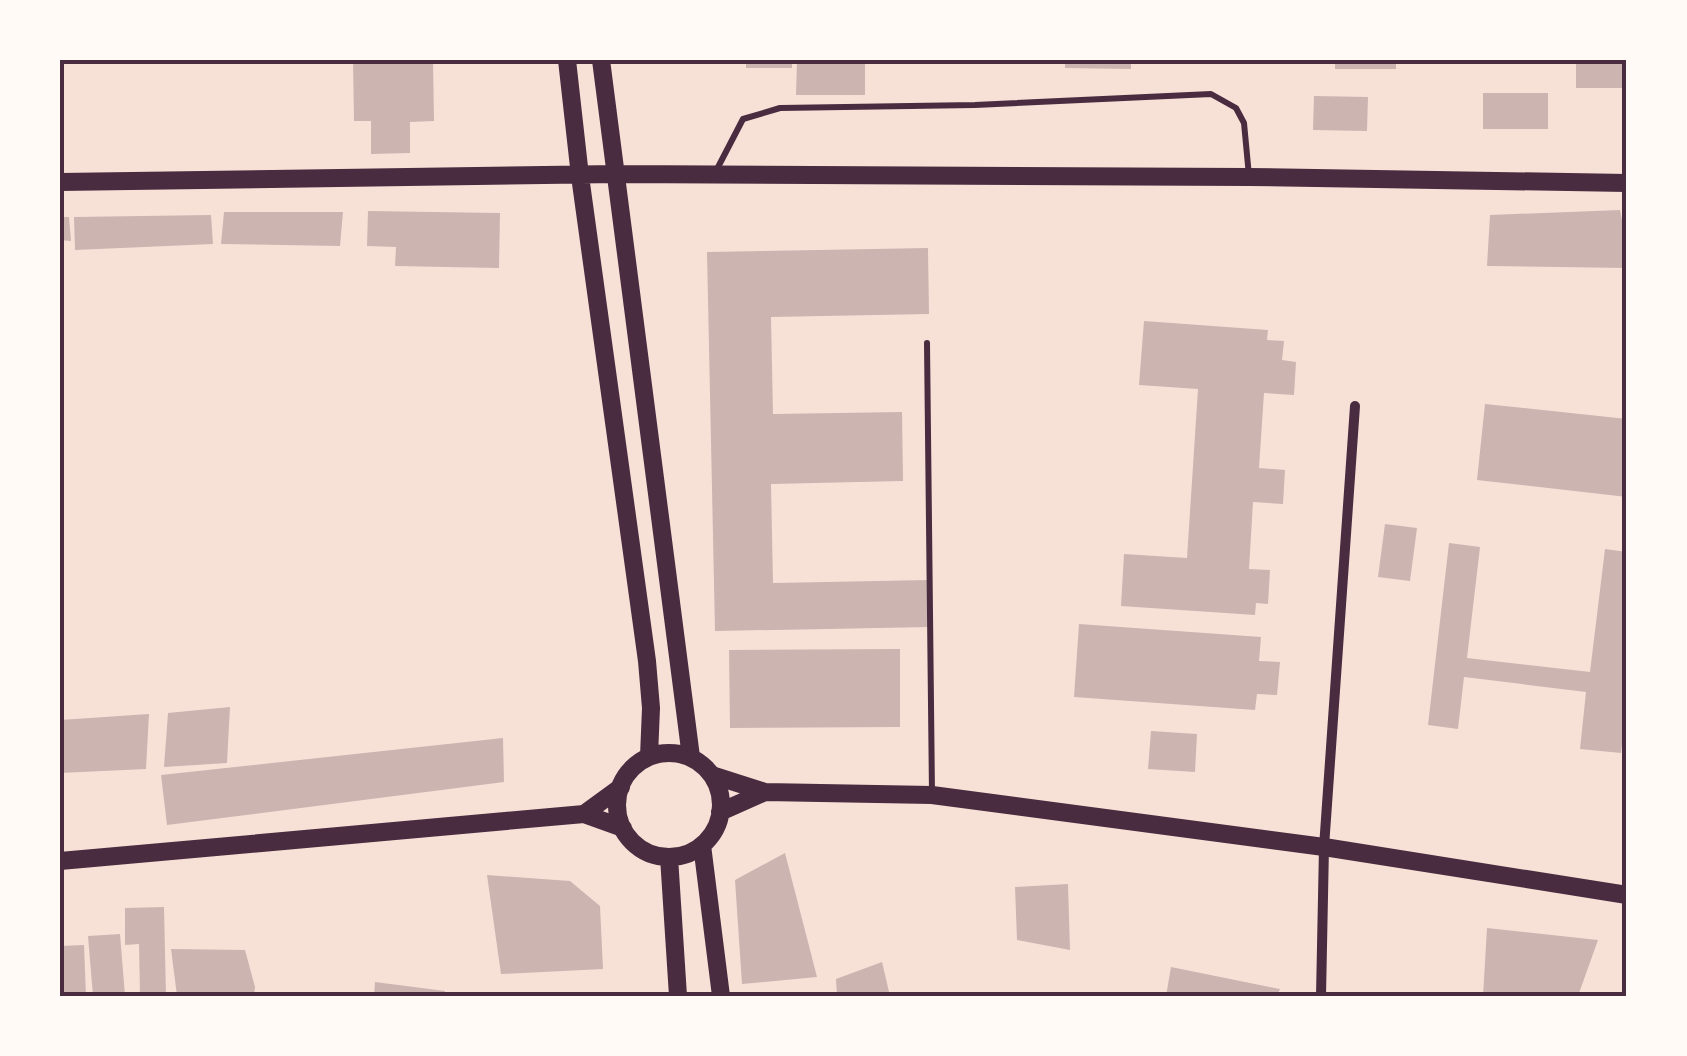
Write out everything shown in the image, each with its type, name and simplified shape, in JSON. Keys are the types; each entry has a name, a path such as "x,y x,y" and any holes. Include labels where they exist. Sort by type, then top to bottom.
{"main road":[{"path":"567,60 647,661 651,708 649,756"},
{"path":"601,60 691,757"},
{"path":"60,182 616,174 1627,183"},
{"path":"712,775 720,794 720,812 714,830 702,844 669,857 642,850 630,840 618,815 623,780 649,756 664,753 691,757 712,775 765,792 932,795 1324,847 1627,896"},
{"path":"584,814 621,787"},
{"path":"720,812 765,792"},
{"path":"60,861 584,814 622,828"},
{"path":"702,844 721,996"},
{"path":"669,857 678,996"}],"street":[{"path":"1321,996 1324,847 1355,406"}],"lane":[{"path":"714,175 743,119 780,108 975,105 1211,94 1236,108 1244,123 1249,177"},
{"path":"927,342 932,795"}],"building":[{"path":"353,60 433,60 434,121 410,122 410,153 371,154 371,121 354,121"},
{"path":"746,60 792,60 792,68 746,68"},
{"path":"797,60 865,60 865,95 796,95"},
{"path":"1065,60 1131,60 1131,69 1065,68"},
{"path":"1335,60 1396,60 1396,69 1335,69"},
{"path":"1576,60 1627,60 1627,88 1576,88"},
{"path":"1483,93 1548,93 1548,129 1483,129"},
{"path":"1314,96 1368,97 1367,131 1313,130"},
{"path":"1620,210 1627,268 1487,266 1490,215"},
{"path":"368,211 500,213 499,268 395,266 396,247 367,246"},
{"path":"224,212 343,212 340,246 221,244"},
{"path":"211,215 213,244 75,250 74,217"},
{"path":"60,217 69,217 71,241 60,240"},
{"path":"928,248 929,314 771,317 773,414 902,412 903,481 771,484 773,583 929,580 930,627 715,631 707,252"},
{"path":"1144,321 1268,330 1267,340 1284,341 1282,360 1296,362 1294,395 1264,393 1259,468 1285,470 1283,504 1253,502 1249,569 1270,570 1268,604 1256,603 1255,615 1121,606 1124,554 1187,558 1198,389 1139,385"},
{"path":"1485,404 1627,419 1627,497 1477,480"},
{"path":"1385,524 1417,528 1410,581 1378,577"},
{"path":"1449,543 1480,547 1467,658 1590,672 1605,549 1627,552 1627,703 1621,753 1580,749 1586,692 1464,677 1458,729 1428,725"},
{"path":"1079,624 1261,637 1259,661 1280,662 1277,695 1257,694 1255,710 1074,697"},
{"path":"900,649 900,727 730,728 729,650"},
{"path":"230,707 227,763 164,767 168,713"},
{"path":"149,714 146,769 60,773 60,720"},
{"path":"1151,731 1197,734 1195,772 1148,769"},
{"path":"503,738 504,782 167,825 161,775"},
{"path":"785,853 817,977 742,984 735,880"},
{"path":"487,875 570,881 600,906 603,969 501,974"},
{"path":"1068,884 1070,950 1017,940 1015,887"},
{"path":"164,907 166,996 140,996 139,944 125,945 125,908"},
{"path":"1487,928 1598,940 1578,996 1483,996"},
{"path":"120,934 125,996 93,996 88,936"},
{"path":"84,945 86,996 60,996 60,946"},
{"path":"171,949 245,950 254,996 177,996"},
{"path":"882,962 890,996 837,996 836,979"},
{"path":"1171,967 1280,989 1277,996 1166,996"},
{"path":"375,982 445,991 444,996 374,996"}]}
